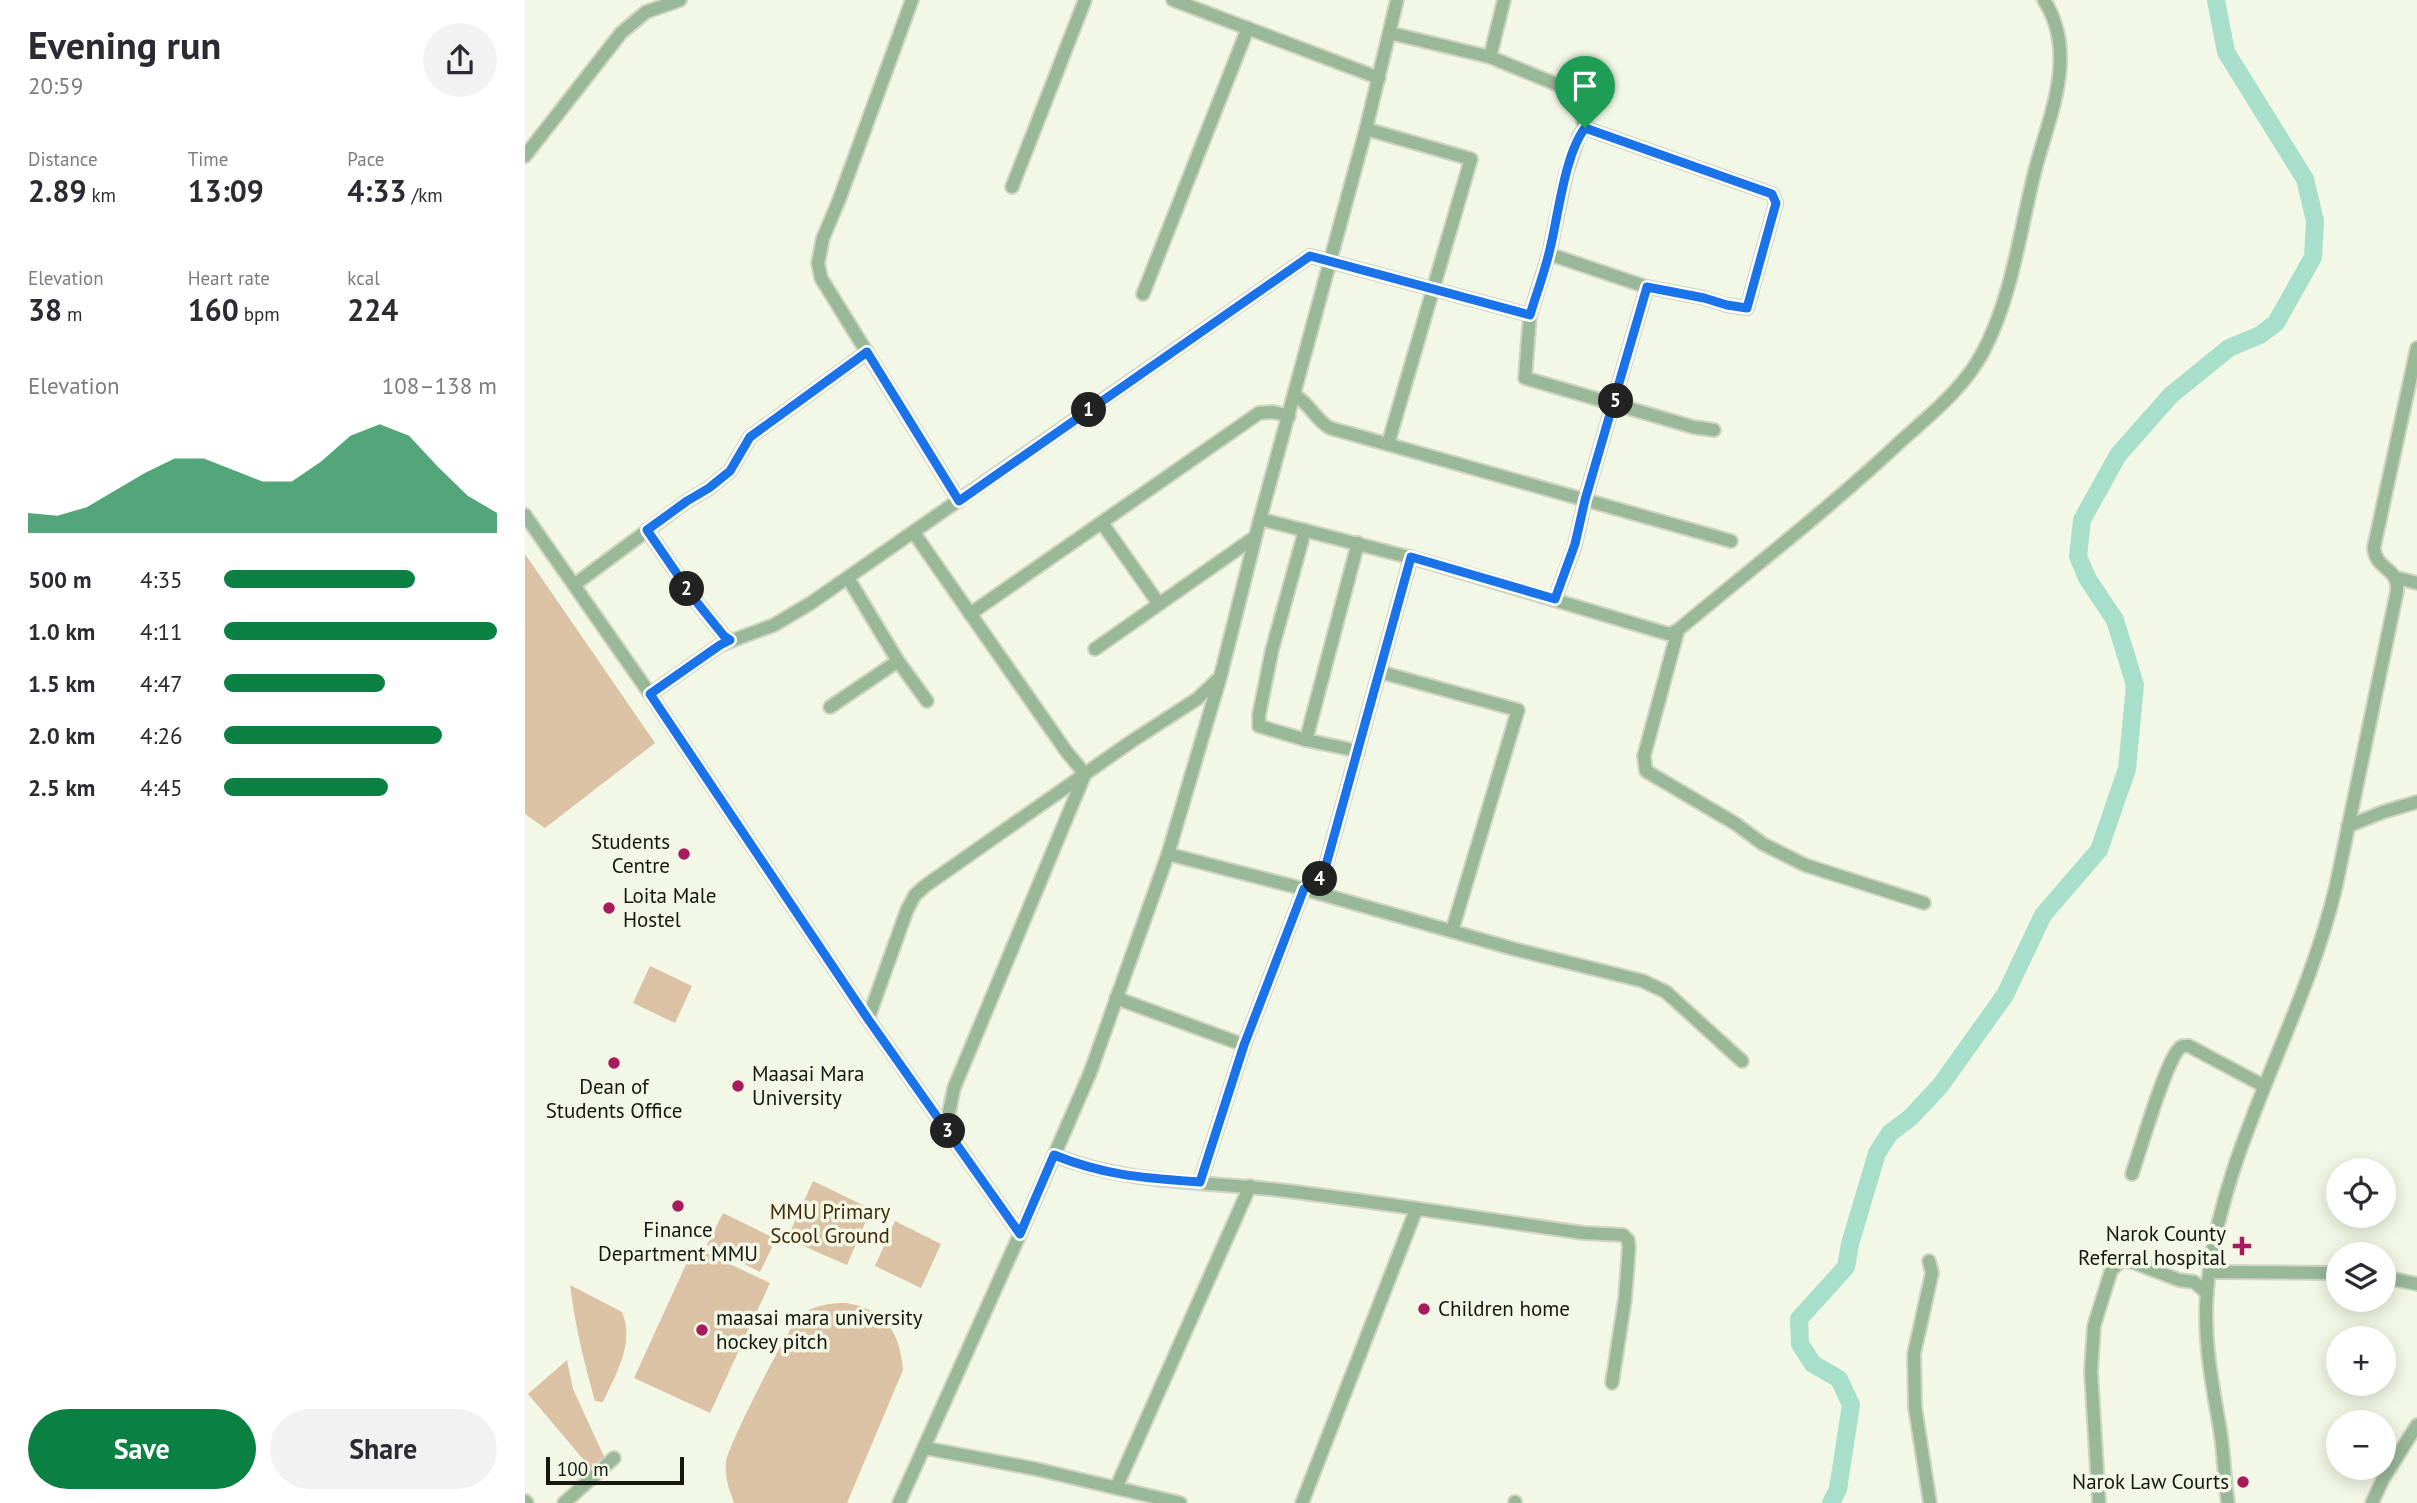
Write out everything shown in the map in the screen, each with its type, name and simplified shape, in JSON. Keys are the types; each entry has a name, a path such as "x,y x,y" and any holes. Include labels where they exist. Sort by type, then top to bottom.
{"street":[{"path":"525,156 621,33 646,12 680,0"},
{"path":"912,0 823,238 817,263 821,278 959,501"},
{"path":"1012,187 1085,0"},
{"path":"1173,0 1379,78"},
{"path":"899,1503 1090,1073 1168,854 1220,678 1255,537 1366,129 1397,0"},
{"path":"1489,57 1504,0"},
{"path":"1260,519 1411,557 1665,633 1670,634 1678,629 1858,483 1966,379 1983,352 2001,312 2010,281 2028,196 2061,75 2061,47 2057,25 2044,0"},
{"path":"1143,294 1248,28"},
{"path":"1390,33 1489,57 1563,87 1579,106 1585,128"},
{"path":"1585,128 1579,136 1566,174 1549,254 1530,315 1525,378 1693,427 1714,430"},
{"path":"1549,254 1647,287 1747,308 1776,203 1772,194 1585,128"},
{"path":"1366,129 1471,159 1388,444"},
{"path":"650,694 720,645 774,625 848,578 1310,256 1530,315"},
{"path":"1555,599 1575,544 1585,500 1647,287"},
{"path":"2228,1503 2212,1388 2207,1293 2217,1228 2226,1192 2264,1086 2324,934 2397,591 2397,578 2380,564 2374,547 2417,348"},
{"path":"574,585 687,501 709,488 730,471 750,437 867,352"},
{"path":"1294,396 1311,408 1322,424 1731,541"},
{"path":"970,614 1259,413 1273,412 1289,416"},
{"path":"525,515 650,694 868,1019 1020,1234"},
{"path":"1102,523 1160,604"},
{"path":"647,530 695,600 730,640"},
{"path":"1305,530 1272,650 1259,726 1305,740 1358,751"},
{"path":"914,533 1066,751 1085,774"},
{"path":"1095,649 1255,537"},
{"path":"1305,740 1357,543"},
{"path":"1304,889 1313,886 1322,875 1411,557"},
{"path":"848,578 898,661 927,701"},
{"path":"2397,578 2417,583"},
{"path":"1678,629 1644,756 1646,771 1736,824 1763,844 1805,865 1924,903"},
{"path":"830,707 898,661"},
{"path":"1380,672 1518,710 1453,931"},
{"path":"868,1019 915,895 1085,774 1197,699 1220,678"},
{"path":"946,1127 954,1088 1085,774"},
{"path":"2348,826 2383,812 2417,803"},
{"path":"1168,854 1657,986 1680,1003 1742,1061"},
{"path":"1200,1182 1244,1045 1304,889"},
{"path":"1116,998 1244,1045"},
{"path":"2132,1174 2169,1069 2178,1050 2183,1046 2189,1046 2264,1086"},
{"path":"1054,1155 1087,1168 1123,1176 1326,1195 1416,1210 1626,1237 1629,1247 1625,1299 1612,1383"},
{"path":"1116,1488 1250,1186"},
{"path":"1302,1503 1416,1210"},
{"path":"2099,1503 2091,1373 2094,1326 2111,1271 2121,1260 2135,1263 2179,1280 2194,1282 2207,1293"},
{"path":"1929,1261 1932,1273 1915,1354 1916,1407 1930,1503"},
{"path":"2210,1272 2326,1273"},
{"path":"2396,1280 2417,1284"},
{"path":"2372,1503 2383,1479 2417,1425"},
{"path":"925,1448 1036,1469 1180,1503"},
{"path":"564,1503 614,1458"}],"green space":[{"path":"525,554 655,743 545,828 525,814"},
{"path":"650,966 692,986 675,1023 633,1003"},
{"name":"MMU Primary Scool Ground","path":"813,1181 871,1209 847,1265 787,1239"},
{"path":"723,1213 776,1239 760,1272 707,1245"},
{"name":"MMU Primary Scool Ground","path":"895,1221 941,1244 921,1288 875,1266"},
{"name":"maasai mara university hockey pitch","path":"694,1247 770,1283 710,1413 634,1378"},
{"path":"570,1285 622,1312 625,1347 603,1402 595,1401 580,1343"},
{"path":"846,1303 871,1311 888,1324 898,1344 903,1370 847,1503 734,1503 726,1477 729,1451 784,1340 800,1316 810,1309"},
{"path":"567,1360 573,1389 606,1461 594,1472 528,1394"}],"waterway":[{"path":"1831,1503 1838,1489 1851,1405 1839,1379 1813,1364 1800,1344 1799,1319 1846,1267 1850,1244 1877,1153 1890,1133 1910,1118 1940,1086 2005,995 2043,915 2099,850 2127,769 2135,685 2115,620 2087,578 2078,556 2082,520 2118,455 2171,395 2229,348 2260,335 2276,323 2313,257 2315,221 2305,179 2226,52 2216,0"}],"place":[{"name":"Students Centre","path":"684,854"},
{"name":"Loita Male Hostel","path":"609,908"},
{"name":"Dean of Students Office","path":"614,1063"},
{"name":"Maasai Mara University","path":"738,1086"},
{"name":"Finance Department MMU","path":"678,1206"},
{"name":"Narok County Referral hospital","path":"2242,1246"},
{"name":"Children home","path":"1424,1309"},
{"name":"maasai mara university hockey pitch","path":"702,1330"},
{"name":"Narok Law Courts","path":"2243,1482"}],"route":[{"path":"1585,128 1772,194 1776,203 1747,308 1647,287 1585,500 1575,544 1555,599 1411,557 1326,865 1318,881 1304,889 1244,1045 1200,1182 1123,1176 1087,1168 1054,1155 1020,1234 868,1019 650,694 730,640 695,600 647,530 730,471 750,437 867,352 959,501 1310,256 1530,315 1549,254 1566,174 1579,136 1585,128"}]}
